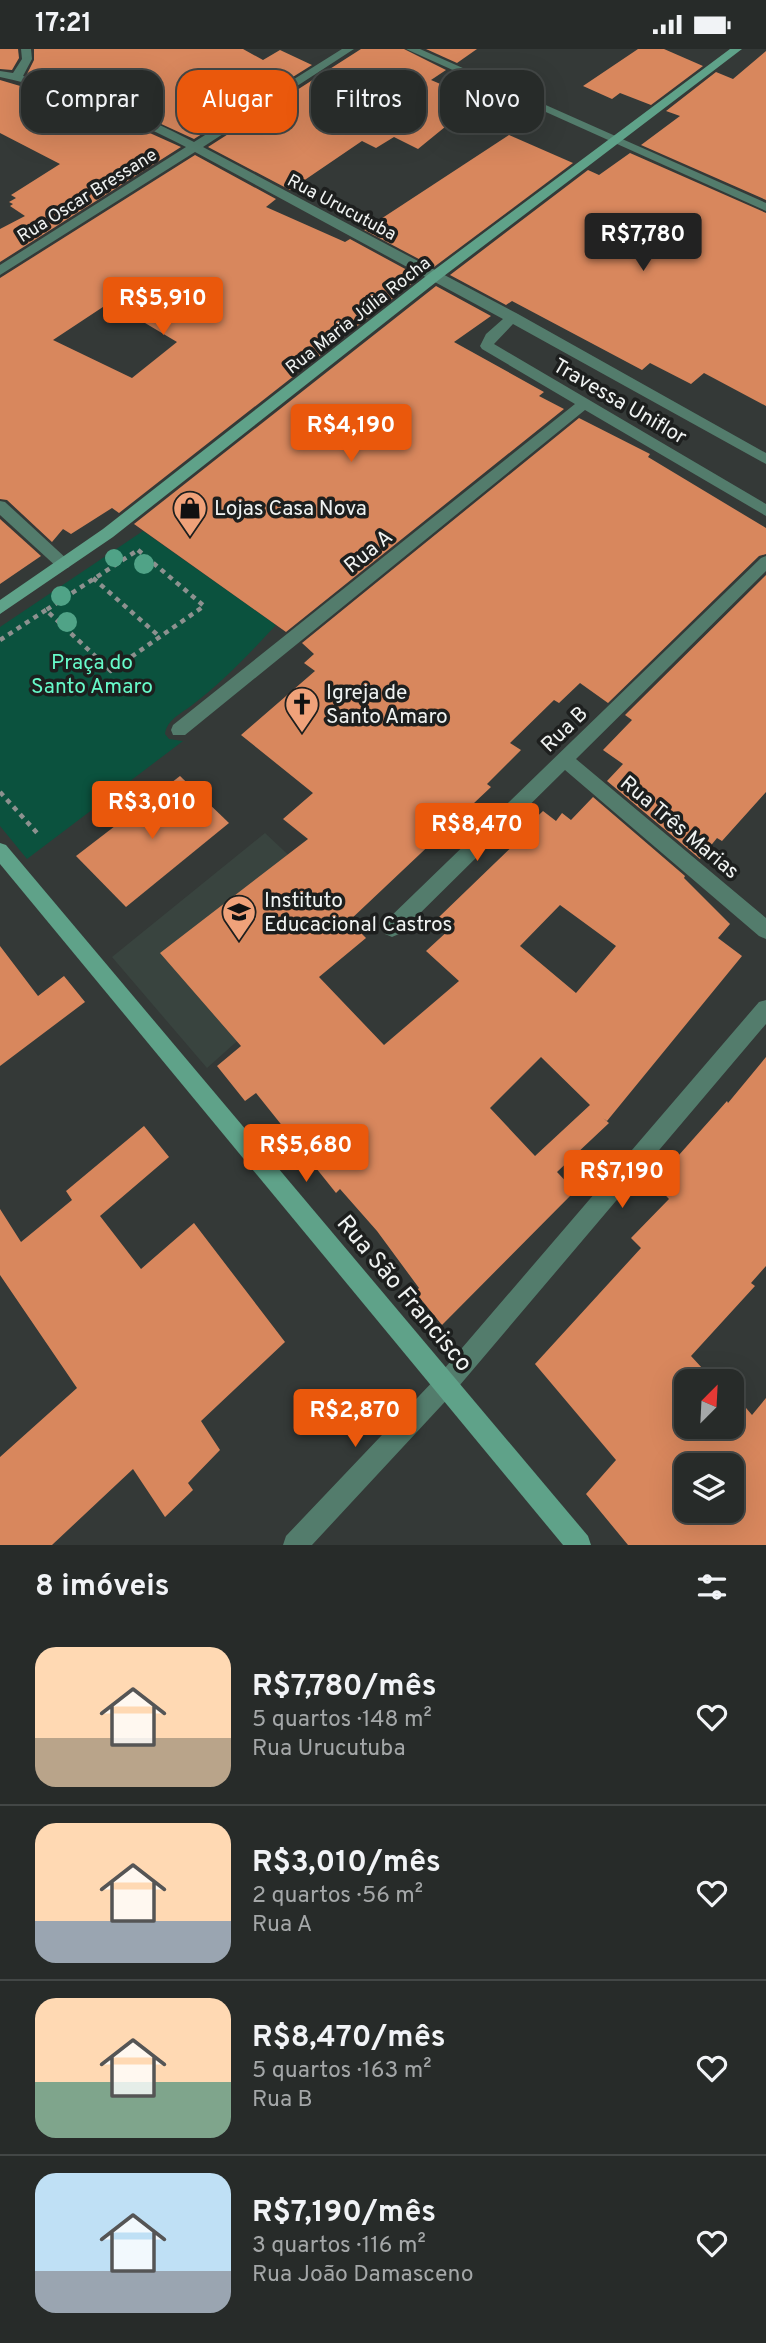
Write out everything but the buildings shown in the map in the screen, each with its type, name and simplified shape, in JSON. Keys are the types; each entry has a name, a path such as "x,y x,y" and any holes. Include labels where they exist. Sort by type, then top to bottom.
{"street":[{"path":"17,76 27,58 26,49"},
{"name":"Rua Oscar Bressane","path":"0,271 349,49"},
{"path":"411,49 766,207"},
{"name":"Rua Maria Júlia Rocha","path":"0,608 67,561 435,276 737,49"},
{"name":"Rua Urucutuba","path":"0,74 17,76 87,96 193,148 513,317 766,459"},
{"name":"Travessa Uniflor","path":"513,317 491,337 487,347 766,511"},
{"name":"Rua A","path":"179,730 583,405"},
{"path":"0,506 67,561"},
{"name":"Rua B","path":"392,927 766,562"},
{"name":"Rua Três Marias","path":"565,760 766,930"},
{"name":"Rua São Francisco","path":"0,851 579,1545"},
{"path":"295,1545 446,1384 766,1009"}],"path":[{"path":"0,640 46,610 94,579 138,550 204,606 111,671 46,610"},
{"path":"67,561 94,579 160,637"},
{"path":"0,792 38,834"}],"shaded area":[{"name":"Instituto Educacional Castros","path":"265,833 365,927 207,1068 112,957"}],"green space":[{"name":"Praça do Santo Amaro","path":"143,531 276,625 225,677 171,721 165,734 169,739 183,741 27,859 0,826 0,627"}],"place":[{"name":"Lojas Casa Nova","path":"190,538"},
{"name":"Igreja de Santo Amaro","path":"302,734"},
{"name":"Instituto Educacional Castros","path":"239,942"}]}
